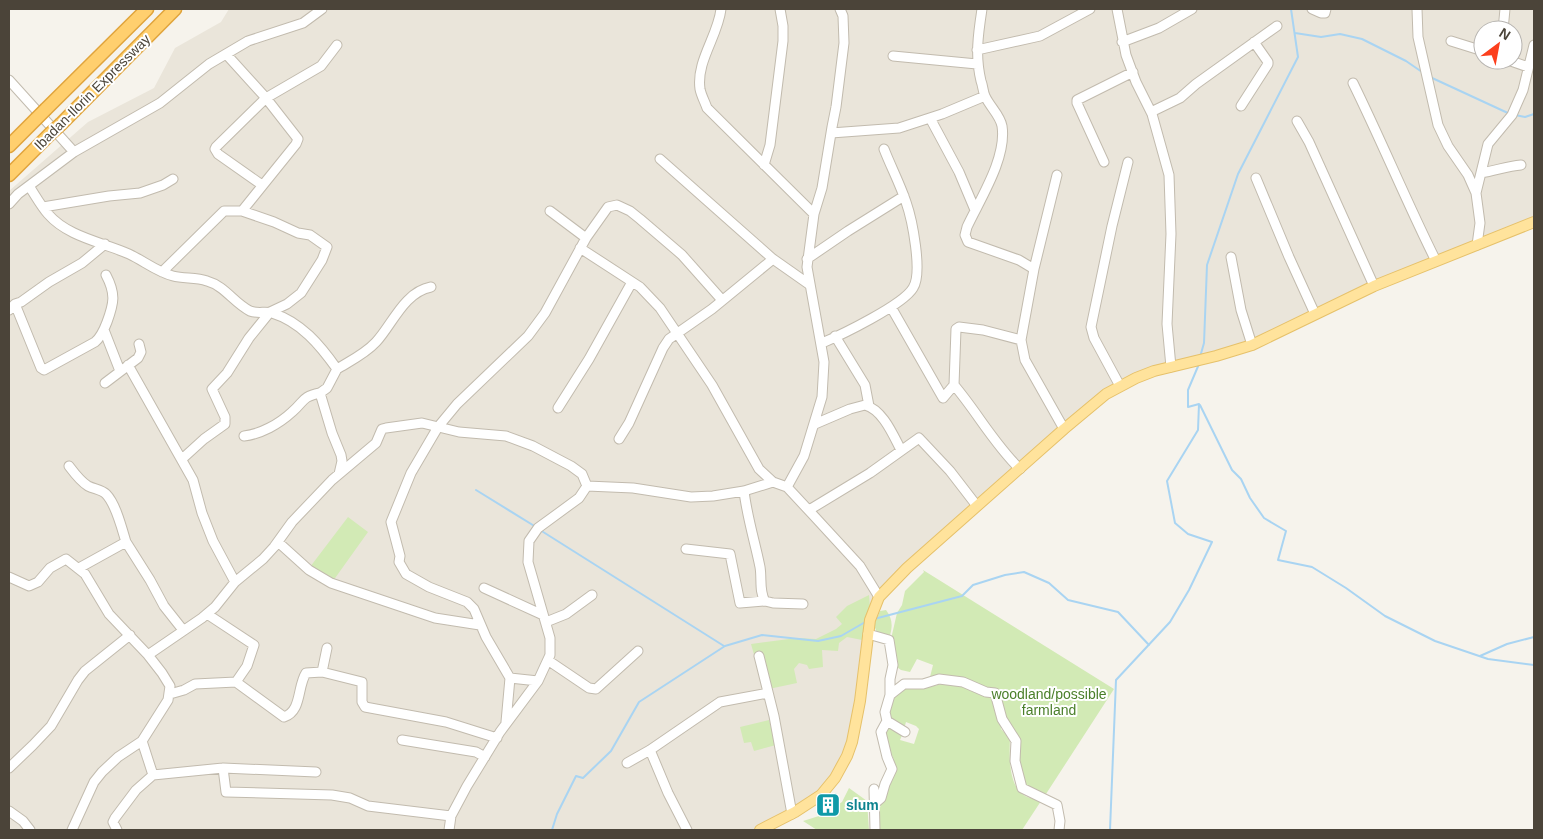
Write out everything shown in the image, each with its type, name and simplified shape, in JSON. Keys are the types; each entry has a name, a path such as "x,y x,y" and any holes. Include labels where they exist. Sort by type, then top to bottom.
{"highway":[{"name":"Ibadan-Ilorin Expressway","path":"9,146 147,9"},
{"name":"Ibadan-Ilorin Expressway","path":"9,175 175,9"}],"main road":[{"path":"760,830 792,814 821,795 835,778 847,756 852,742 860,701 870,620 879,597 907,568 1106,394 1154,371 1252,345 1374,286 1534,222"}],"street":[{"path":"9,204 29,186 74,152 160,103 204,68 248,41 303,23 322,9"},
{"path":"721,9 720,18 701,70 700,89 707,108 814,214"},
{"path":"764,165 770,145 782,41 783,26 780,9"},
{"path":"787,487 804,456 815,424 824,380 822,343 810,285 807,259 814,214 822,188 836,107 844,43 843,16 840,9"},
{"path":"982,9 977,64 985,96 1002,126 1002,144 997,164 965,235 968,242 1018,260 1034,269"},
{"path":"977,50 1040,36 1090,9"},
{"path":"1117,9 1122,42 1151,112 1170,175 1171,234 1167,324 1171,367"},
{"path":"1122,42 1159,28 1192,9"},
{"path":"1312,9 1325,13 1326,9"},
{"path":"1417,9 1418,37 1438,125 1448,146 1468,175 1476,193 1480,223 1477,245"},
{"path":"1151,112 1180,98 1196,84 1277,26"},
{"path":"1451,41 1473,48"},
{"path":"1241,106 1268,64 1254,42"},
{"path":"262,185 218,154 215,150 216,147 266,98 321,66 337,45"},
{"path":"1476,193 1488,144 1512,115 1523,90 1534,45"},
{"path":"227,55 266,98 298,139 242,211"},
{"path":"893,56 977,64"},
{"path":"1523,65 1528,67"},
{"path":"1104,162 1077,100 1133,72"},
{"path":"9,82 74,152"},
{"path":"1353,83 1380,137 1414,218 1436,261"},
{"path":"831,133 899,128 985,96"},
{"path":"930,118 959,172 975,210"},
{"path":"1296,121 1309,142 1374,286"},
{"path":"822,343 903,299 913,288 916,280 917,261 914,235 904,196 884,149"},
{"path":"660,159 773,259 810,285"},
{"path":"1120,386 1094,338 1091,327 1112,226 1128,162"},
{"path":"1481,173 1507,166 1521,165"},
{"path":"1057,175 1034,269 1021,340 1025,360 1064,429"},
{"path":"1256,178 1315,314"},
{"path":"43,207 108,196 140,194 173,179"},
{"path":"29,186 48,214 64,228 131,256 162,272 173,276 206,280 224,290 236,302 250,310 261,313 276,311 301,293 322,260 327,247 310,235 298,233 274,222 242,211 224,211 162,272"},
{"path":"807,259 904,196"},
{"path":"506,722 510,678 496,658 474,609 467,602 429,587 406,574 399,562 400,556 392,519 411,473 438,427 457,404 528,336 545,313 586,238 608,207 617,205 630,211 682,255 722,300"},
{"path":"550,211 586,238"},
{"path":"104,244 82,263 12,307 41,368 44,370 95,342 104,330 114,304 111,285 106,275"},
{"path":"580,248 640,287 660,308 712,385 759,469 773,482 787,487 809,510 860,566 879,597"},
{"path":"1230,257 1241,310 1252,345"},
{"path":"619,439 629,423 663,348 669,339 712,310 773,259"},
{"path":"558,408 632,282"},
{"path":"244,436 262,431 293,411 306,396 327,388 337,369 364,353 388,329 397,312 406,303 420,291 430,288"},
{"path":"891,307 944,398 954,385 956,329 959,327 983,330 1021,340"},
{"path":"270,312 302,328 337,369"},
{"path":"182,459 204,438 225,424 225,417 212,389 227,373 249,338 270,312"},
{"path":"104,330 124,368 194,480 202,513 213,541 235,582"},
{"path":"835,336 864,384 869,406 887,424 901,450"},
{"path":"105,383 140,355 139,344"},
{"path":"954,385 1002,450 1020,469"},
{"path":"320,392 332,433 343,459 356,460"},
{"path":"815,424 850,409 865,405 869,406"},
{"path":"148,654 215,607 235,582 263,560 292,522 339,474 376,443 382,429 416,422 477,434 506,436 527,443 571,466 582,474 587,486"},
{"path":"809,510 870,473 916,440 921,439 950,471 977,506"},
{"path":"339,474 341,455"},
{"path":"69,466 80,480 108,496 120,522 126,542 164,606 183,630"},
{"path":"587,486 633,488 691,497 744,491 773,482"},
{"path":"449,830 451,816 485,757 506,722 538,681 549,661 552,649 534,578 528,562 529,541 538,528 579,498 587,486"},
{"path":"744,491 760,569 762,597 765,601"},
{"path":"79,568 126,542"},
{"path":"278,542 309,570 332,583 435,618 480,625"},
{"path":"686,549 730,554 740,602 765,601 803,604"},
{"path":"9,577 30,586 38,582 50,568 66,559 85,574 109,614 148,654 170,686 168,700 142,741 118,757 94,782 72,830"},
{"path":"484,588 545,619 566,614 592,595"},
{"path":"206,614 254,645 247,666 236,682"},
{"path":"868,634 889,640 893,664 890,679 890,695 885,712 887,721 881,732 892,770 881,798 874,804"},
{"path":"9,768 51,726 85,671 130,636"},
{"path":"322,672 327,648"},
{"path":"549,661 589,688 596,689 638,651"},
{"path":"759,656 774,716 792,814"},
{"path":"170,694 195,684 236,682 284,717 293,712 298,702 302,680 306,673 322,672 362,682 362,702 366,706 446,722 497,738"},
{"path":"510,678 538,681"},
{"path":"890,695 904,684 923,684 939,679 963,682 986,692 995,693 1002,719 1016,741 1015,761 1022,788 1057,805 1060,821 1059,830"},
{"path":"628,762 650,750 720,702 768,692"},
{"path":"887,721 905,732"},
{"path":"402,740 476,752 485,757"},
{"path":"142,741 153,775"},
{"path":"650,750 664,786 687,830"},
{"path":"223,768 226,792 332,795 350,798 368,806 451,816"},
{"path":"117,830 113,822 114,818 136,790 153,775 223,768 316,772"},
{"path":"874,789 875,830"},
{"path":"9,811 23,821 30,830"}],"shaded area":[{"path":"229,9 1534,9 1534,228 1401,279 1284,335 1228,358 1173,369 1142,379 1113,394 874,599 847,744 832,780 816,794 755,830 9,830 9,191 88,122 154,88 175,48 221,22"}],"green space":[{"path":"348,517 368,532 333,581 310,567"},
{"name":"woodland/possible farmland","path":"923,570 1114,689 1046,794 1034,795 1025,790 1013,733 1005,721 1003,704 994,693 962,678 952,676 938,681 929,681 933,665 917,659 910,672 901,670 894,665 891,639 897,613 902,605 905,591 924,572"},
{"path":"869,595 870,608 862,640 847,637 839,643 838,651 822,650 823,667 809,669 807,665 799,663 794,669 797,683 764,690 751,644 797,638 816,639 842,624 836,617 847,606"},
{"path":"886,610 891,622 890,635 877,633 874,625 880,611"},
{"name":"woodland/possible farmland","path":"955,680 996,699 1001,729 1010,738 1011,769 1017,788 1023,795 1031,798 1043,798 1022,830 879,830 877,817 894,760 883,735 888,726 902,735 900,740 914,744 919,729 906,722 904,729 892,722 888,712 897,691 900,687 934,686"},
{"path":"769,720 776,745 754,751 751,742 744,743 740,727"},
{"path":"849,788 867,801 869,830 817,830 803,821 819,816 842,802"}],"waterway":[{"path":"1200,357 1204,343 1207,265 1238,174 1298,57 1291,9"},
{"path":"1295,33 1321,37 1340,34 1362,39 1406,61 1422,72"},
{"path":"1430,77 1510,114"},
{"path":"1515,115 1525,117 1534,114"},
{"path":"1110,830 1116,680 1170,622 1189,590 1212,542 1188,534 1175,523 1167,481 1198,430 1199,404 1188,407 1188,390 1199,364"},
{"path":"1200,405 1232,470 1241,479 1250,498 1264,518 1286,531 1278,560 1312,567 1346,588 1385,616 1435,641 1488,659 1534,665"},
{"path":"476,490 536,527"},
{"path":"540,530 724,646"},
{"path":"874,619 962,596 973,585 1005,575 1024,572 1049,583 1068,600 1118,612 1149,645"},
{"path":"552,830 557,814 576,776 583,778 611,751 639,702 725,646 762,635 818,641 841,636 867,621"},
{"path":"1480,656 1507,644 1534,637"}],"place":[{"name":"slum","path":"828,805"}]}
